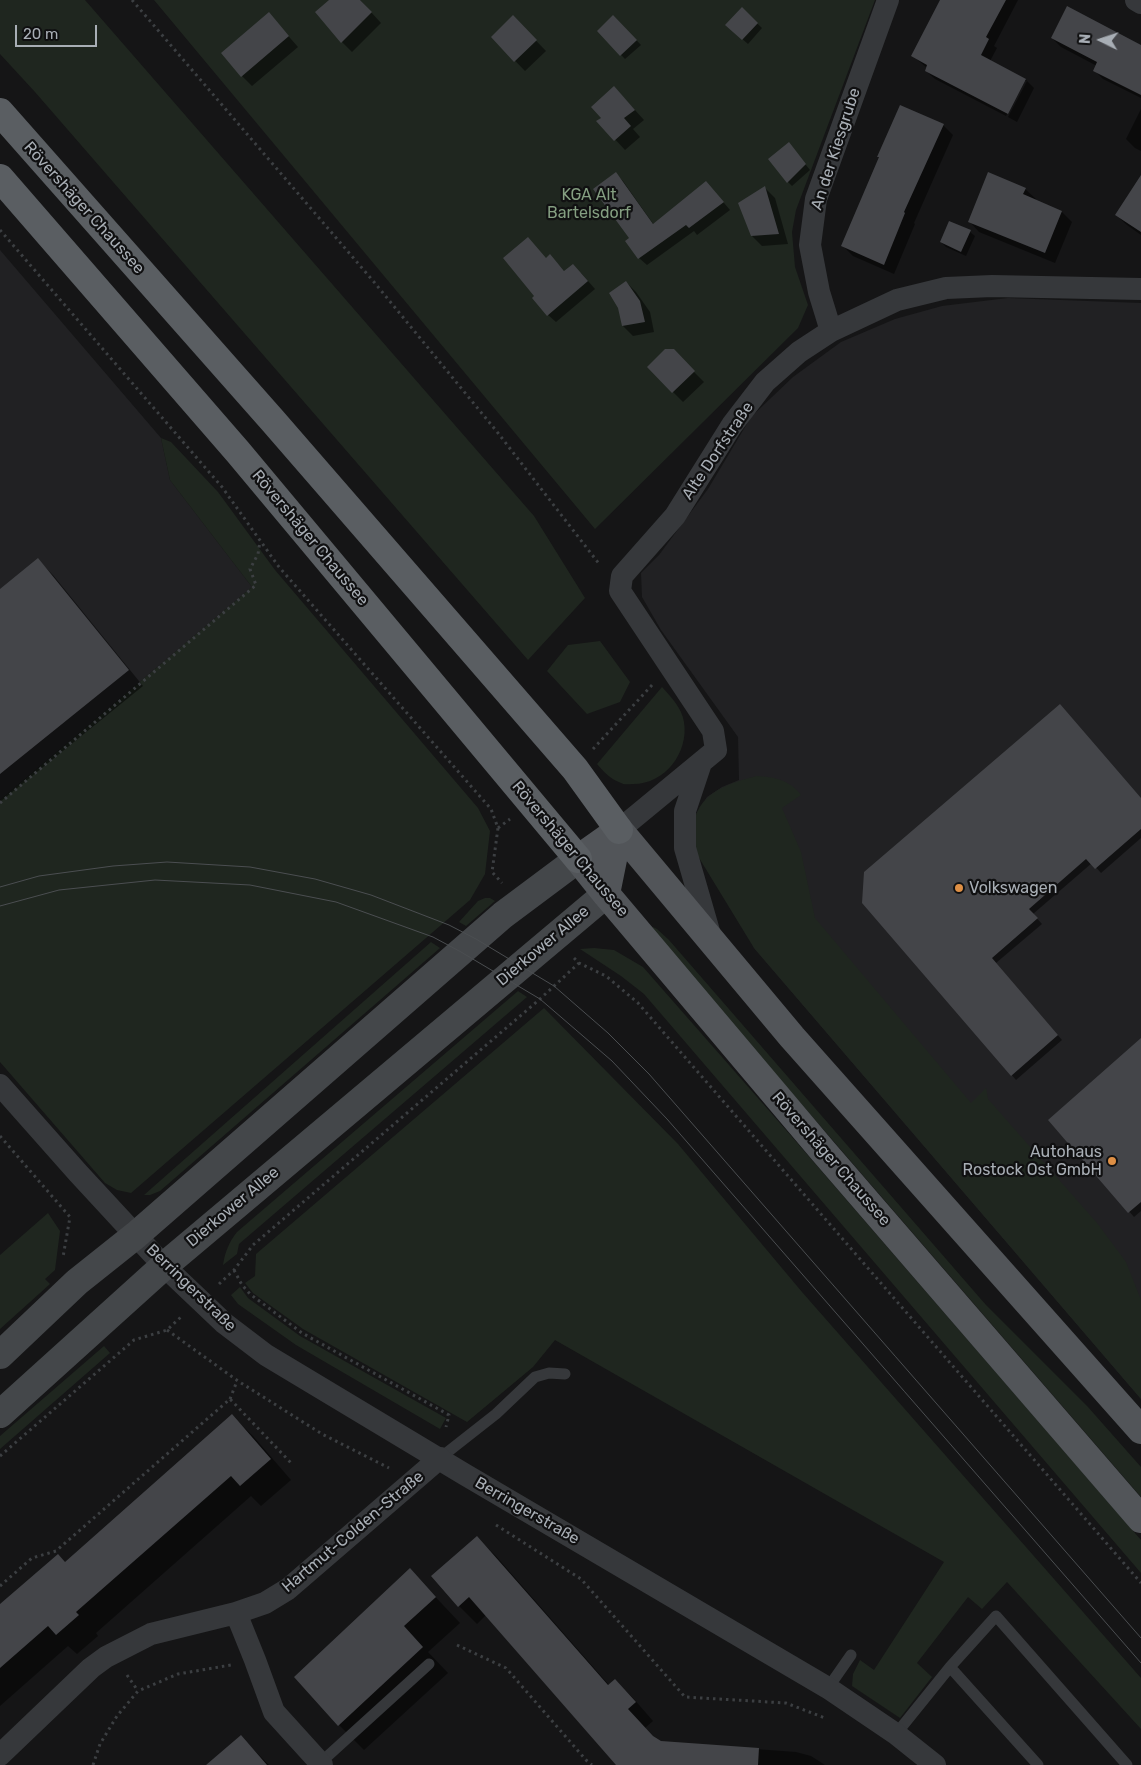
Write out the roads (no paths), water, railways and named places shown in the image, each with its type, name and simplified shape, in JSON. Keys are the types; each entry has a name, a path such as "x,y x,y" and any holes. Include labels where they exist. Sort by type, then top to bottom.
{"highway":[{"name":"Rövershäger Chaussee","path":"0,112 273,421 569,762 619,830"},
{"name":"Rövershäger Chaussee","path":"0,178 238,452 578,859"}],"main road":[{"path":"0,1355 78,1282 136,1235 503,915 619,830"},
{"path":"606,894 619,830"},
{"name":"Rövershäger Chaussee","path":"619,830 792,1037 1141,1430"},
{"name":"Rövershäger Chaussee","path":"578,859 823,1151 1141,1519"},
{"name":"Dierkower Allee","path":"0,1414 164,1266 606,894"}],"street":[{"name":"An der Kiesgrube","path":"832,331 819,292 810,245 816,199 888,0"},
{"path":"1136,0 1141,3"},
{"name":"Alte Dorfstraße","path":"701,763 716,750 713,731 620,591 622,576 675,516 732,425 765,382 798,352 832,331 897,300 946,288 992,286 1141,289"},
{"path":"619,830 701,763"},
{"name":"Rövershäger Chaussee","path":"701,763 684,811 685,848 712,943"},
{"path":"0,1085 136,1235"},
{"name":"Berringerstraße","path":"136,1235 164,1266 224,1323 266,1355 828,1688 896,1734 935,1765"},
{"name":"Hartmut-Colden-Straße","path":"0,1755 91,1668 106,1657 151,1634 236,1613 266,1603 288,1589 440,1458"},
{"path":"236,1613 274,1712 321,1764"}],"lane":[{"path":"440,1458 496,1414 535,1377 548,1373 565,1374"},
{"path":"896,1734 950,1667 996,1616 1127,1765"},
{"path":"828,1688 851,1654"},
{"path":"321,1764 429,1664"},
{"path":"950,1667 1038,1765"}],"tram line":[{"path":"0,887 39,876 113,866 167,862 250,867 315,879 371,895 449,925 554,986 608,1033 649,1074 1141,1638"},
{"path":"0,906 59,890 155,880 250,885 336,902 433,937 540,999 612,1061 667,1119 1141,1663"}],"place":[{"name":"Volkswagen","path":"959,888"},
{"name":"Autohaus Rostock Ost GmbH","path":"1112,1161"}],"park label":[{"name":"KGA Alt Bartelsdorf","path":"589,204"}]}
